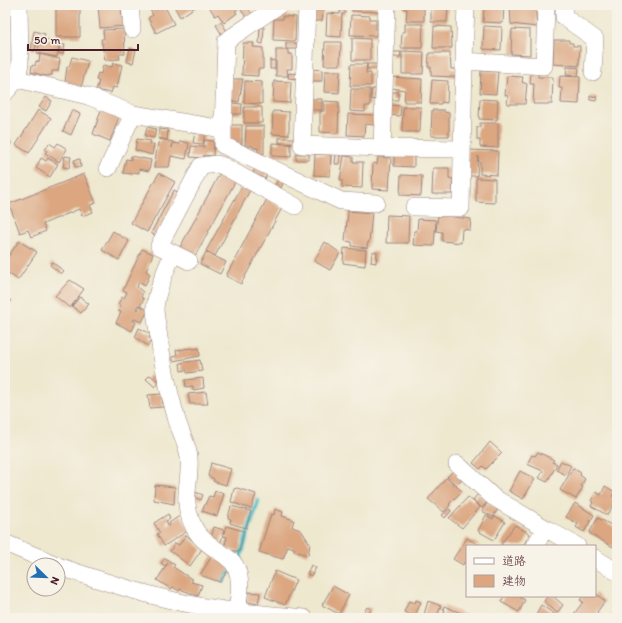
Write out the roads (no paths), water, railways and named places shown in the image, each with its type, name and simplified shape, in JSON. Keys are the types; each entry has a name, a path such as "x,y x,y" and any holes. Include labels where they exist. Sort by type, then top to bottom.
{"street":[{"path":"130,5 132,29"},
{"path":"223,166 226,41 280,5"},
{"path":"307,5 302,145 462,149"},
{"path":"382,148 387,5"},
{"path":"414,207 461,208 466,5"},
{"path":"464,61 544,66 546,5"},
{"path":"564,5 564,17 595,39 593,72"},
{"path":"5,93 17,79 20,63 14,7"},
{"path":"17,79 88,96 133,114 223,137 341,201 376,203"},
{"path":"108,168 133,114"},
{"path":"189,261 159,246 201,166 218,164 223,166 295,206"},
{"path":"173,253 159,290 155,308 162,357 170,392 189,457 186,507 192,525 200,537 217,552 229,558 234,564 239,581 240,596 236,612"},
{"path":"457,464 493,497 575,545"},
{"path":"536,545 545,528"},
{"path":"5,543 38,557"},
{"path":"596,559 617,572"},
{"path":"66,568 118,586 189,604 214,613 236,612 304,618"}],"waterway":[{"path":"5,70 7,65 8,5"},
{"path":"239,561 258,501"},
{"path":"223,581 229,572"}]}
